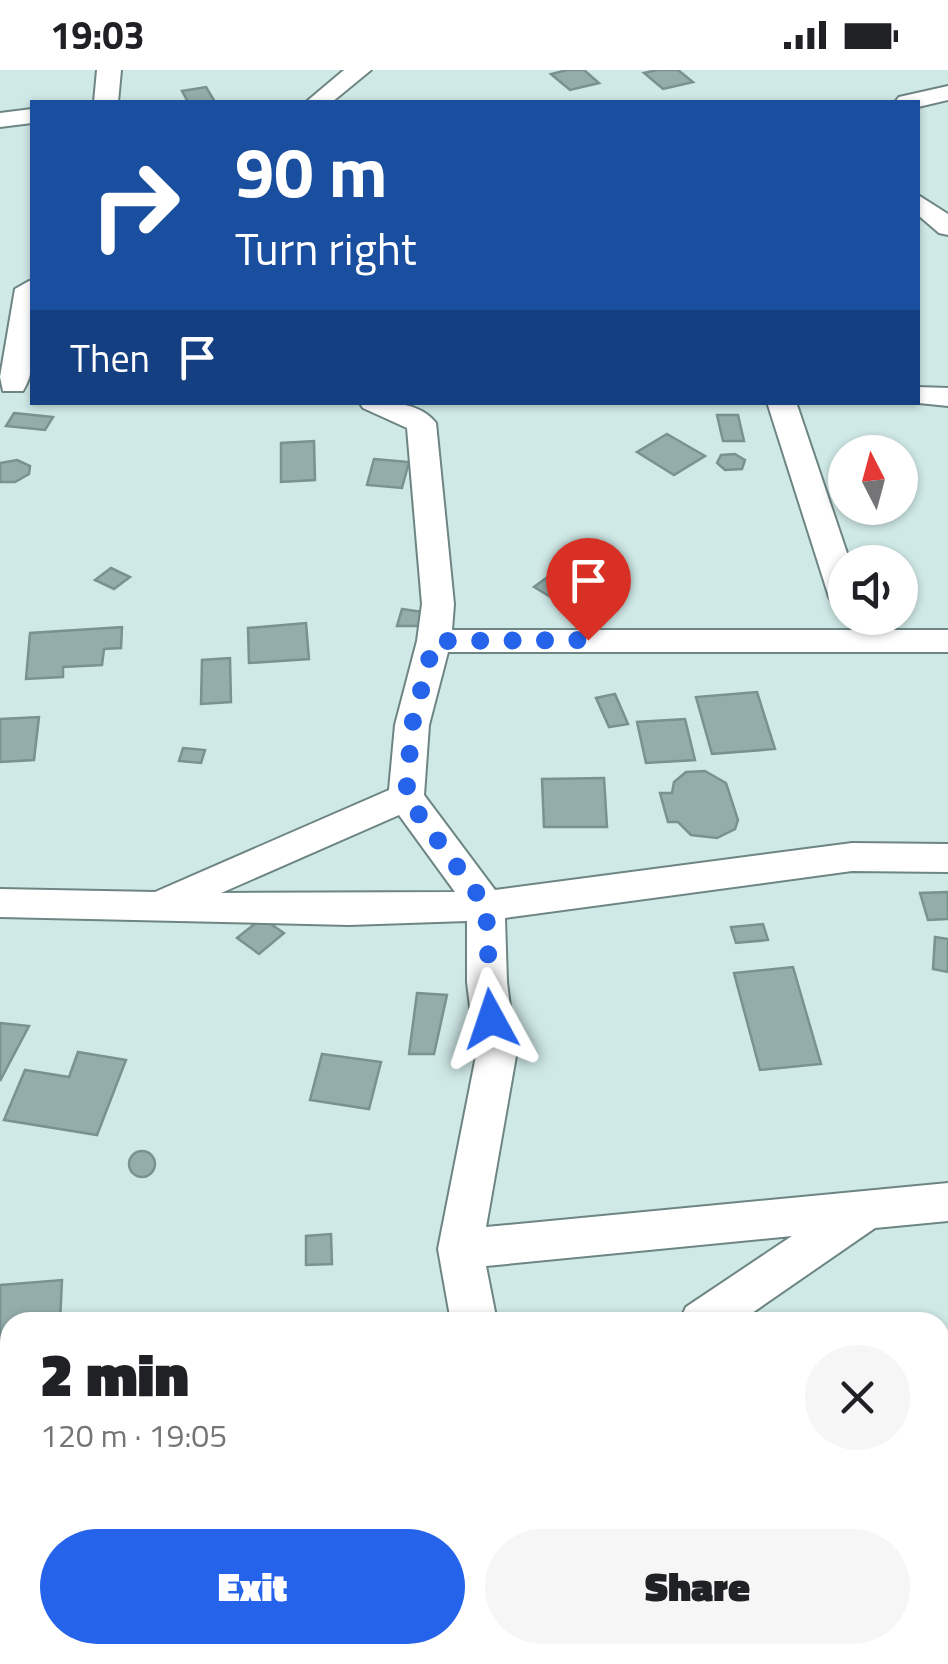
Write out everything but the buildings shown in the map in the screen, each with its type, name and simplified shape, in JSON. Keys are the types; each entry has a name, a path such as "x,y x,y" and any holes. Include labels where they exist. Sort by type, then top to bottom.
{"street":[{"path":"106,100 109,70"},
{"path":"322,100 355,71"},
{"path":"916,100 948,93"},
{"path":"0,120 30,116"},
{"path":"920,204 948,227"},
{"path":"0,294 30,289"},
{"path":"15,384 30,295"},
{"path":"920,396 948,397"},
{"path":"388,405 427,413 438,604 434,641 412,725 406,797 486,906 487,982 496,1056 460,1249 472,1312"},
{"path":"782,405 828,545"},
{"path":"434,641 828,629"},
{"path":"909,635 948,640"},
{"path":"159,904 406,797"},
{"path":"0,903 349,910 486,906 852,856 948,858"},
{"path":"460,1249 948,1202"},
{"path":"717,1312 872,1208"}],"route":[{"path":"491,1019 486,906 406,797 407,758 420,690 434,641 588,640"}]}
